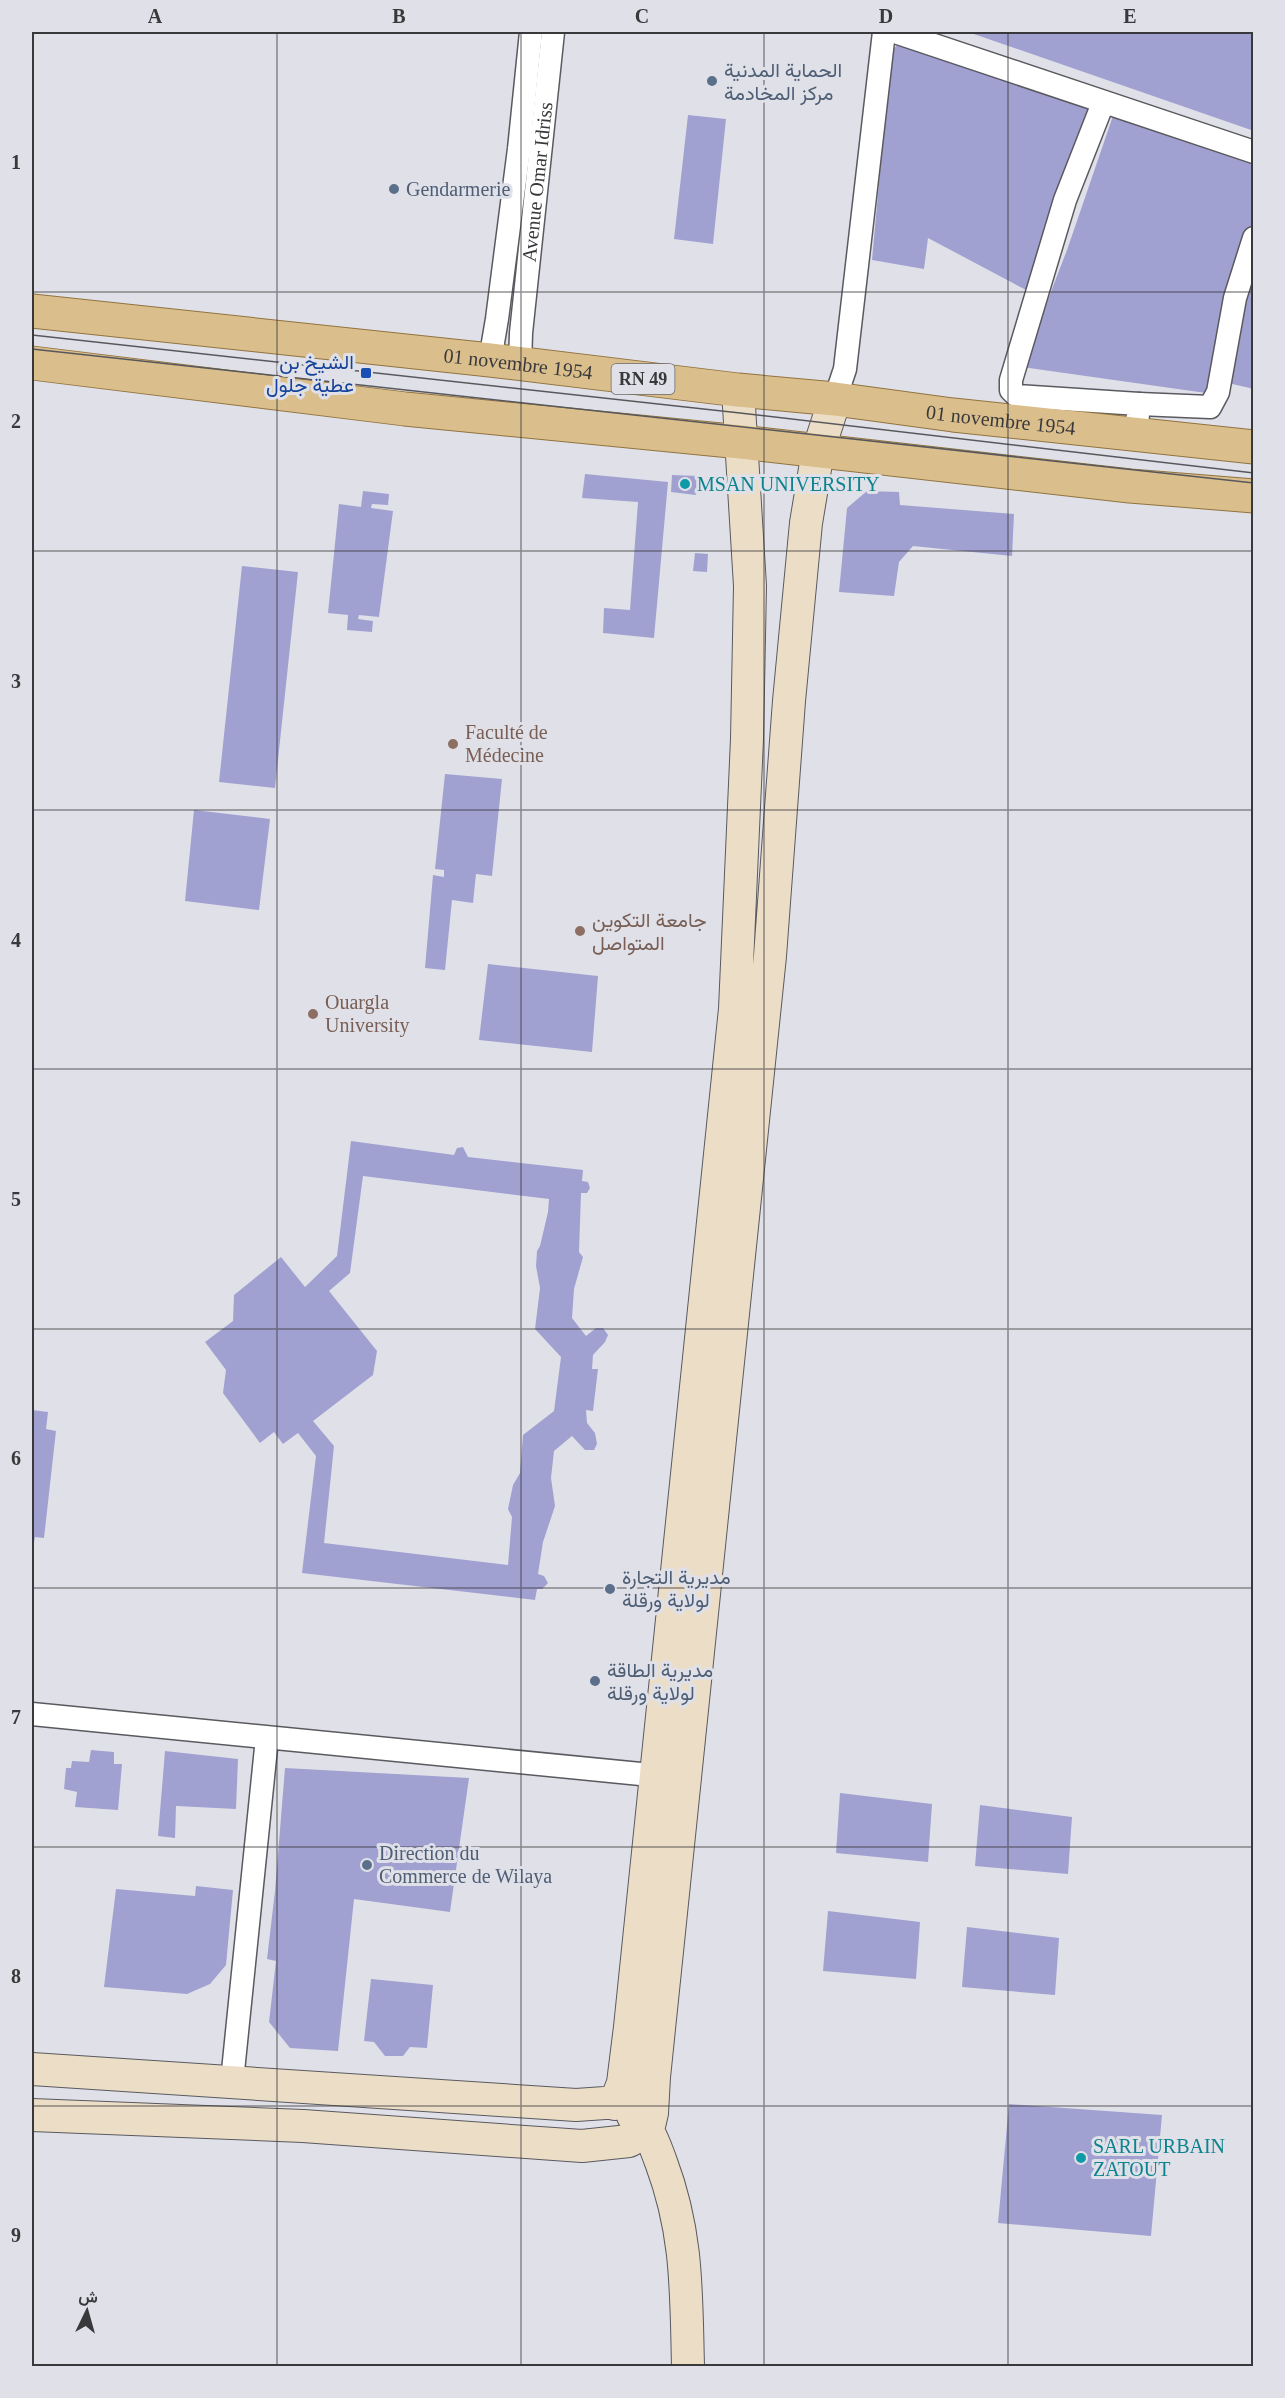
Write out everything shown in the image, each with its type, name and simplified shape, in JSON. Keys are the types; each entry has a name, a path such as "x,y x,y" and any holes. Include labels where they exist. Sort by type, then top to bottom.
{"main road":[{"name":"01 novembre 1954","path":"32,311 510,352 738,390 835,399 953,415 1137,419 1254,447"},
{"path":"32,363 405,409 741,442 1130,486 1254,496"}],"street":[{"path":"510,352 519,148 531,32"},
{"name":"Avenue Omar Idriss","path":"510,352 553,32"},
{"path":"615,2104 625,2071 670,1777 741,1096 770,956 791,678 806,523 818,451 845,369 884,32"},
{"path":"895,32 1254,152"},
{"path":"1103,103 1065,200 1011,380 1011,390 1017,396 1137,419 1210,407 1218,392 1235,298 1250,261 1254,238"},
{"path":"738,390 750,586 747,739 735,1009 741,1096"},
{"path":"32,1714 670,1777"},
{"path":"232,2081 267,1738"},
{"path":"648,2130 652,2096 670,1777"},
{"path":"32,2069 576,2105 615,2104 652,2096"},
{"path":"576,2105 598,2096 625,2071"},
{"path":"615,2104 639,2120 648,2130 677,2212 686,2266 688,2367"},
{"path":"32,2115 303,2126 582,2146 629,2141 648,2130"}],"building":[{"path":"968,32 1254,32 1254,131"},
{"path":"904,39 1085,103 1090,113 1026,290 928,238 924,269 872,260 891,51"},
{"path":"1115,110 1254,156 1254,219 1229,307 1213,394 1022,367 1067,250"},
{"path":"688,115 726,119 713,244 674,239"},
{"path":"1245,280 1254,281 1254,389 1228,383"},
{"path":"585,474 668,482 654,638 603,633 604,608 630,610 638,502 582,498"},
{"name":"MSAN UNIVERSITY","path":"672,475 699,476 696,495 671,492"},
{"path":"363,491 389,494 388,505 372,504 371,508 393,511 379,617 359,615 358,619 373,621 372,632 347,630 348,615 328,613 339,504 361,507"},
{"path":"867,491 899,492 900,505 1014,514 1012,556 913,546 899,562 894,596 839,592 847,508"},
{"path":"695,553 708,554 707,572 693,571"},
{"path":"242,566 298,572 275,788 219,782"},
{"path":"445,774 502,779 492,876 476,874 473,903 452,900 445,970 425,968 433,875 444,877 444,870 435,869"},
{"path":"194,810 270,819 259,910 185,901"},
{"path":"488,964 598,976 592,1052 479,1040"},
{"path":"351,1141 454,1155 457,1148 463,1147 468,1157 583,1170 582,1181 588,1182 590,1188 587,1193 581,1193 579,1252 583,1257 574,1289 572,1318 586,1336 596,1328 603,1328 608,1335 593,1355 592,1369 598,1369 593,1411 586,1410 587,1423 595,1433 597,1444 594,1450 585,1450 572,1436 554,1451 551,1478 555,1506 543,1542 538,1574 544,1576 548,1583 542,1589 537,1589 535,1600 302,1573 316,1456 298,1433 283,1444 274,1432 260,1443 223,1393 226,1370 205,1342 233,1321 234,1295 281,1257 305,1287 337,1256","holes":["363,1176 549,1199 548,1212 537,1251 536,1266 540,1288 535,1329 561,1357 554,1411 523,1435 520,1473 513,1485 508,1509 512,1517 508,1565 324,1543 334,1446 313,1421 373,1375 377,1351 329,1291 350,1273"]},
{"path":"32,1410 48,1412 46,1429 56,1431 44,1538 35,1537 33,1548"},
{"path":"91,1750 114,1752 114,1764 122,1764 118,1810 75,1807 77,1792 64,1789 66,1768 71,1768 72,1761 89,1762"},
{"path":"165,1751 238,1759 236,1809 176,1806 175,1838 158,1836"},
{"name":"Direction du Commerce de Wilaya","path":"285,1768 469,1778 450,1912 354,1899 338,2051 290,2048 269,2022 276,1961 267,1959"},
{"path":"840,1793 932,1804 928,1862 836,1853"},
{"path":"980,1805 1072,1817 1068,1874 975,1866"},
{"path":"196,1886 233,1890 226,1965 210,1984 187,1994 104,1987 116,1889 195,1896"},
{"path":"828,1911 920,1922 916,1979 823,1971"},
{"path":"967,1927 1059,1938 1055,1995 962,1987"},
{"path":"371,1979 433,1985 427,2048 410,2047 403,2056 385,2056 374,2042 364,2041"},
{"name":"SARL URBAIN ZATOUT","path":"1009,2104 1162,2115 1151,2236 998,2223"}],"tram line":[{"path":"32,335 740,413 1254,473"},
{"path":"32,349 1254,483"}],"place":[{"name":"الحماية المدنية مركز المخادمة","path":"712,81"},
{"name":"Gendarmerie","path":"394,189"},
{"name":"الشيخ بن عطية جلول","path":"366,373"},
{"name":"MSAN UNIVERSITY","path":"685,484"},
{"name":"Faculté de Médecine","path":"453,744"},
{"name":"جامعة التكوين المتواصل","path":"580,931"},
{"name":"Ouargla University","path":"313,1014"},
{"name":"مديرية التجارة لولاية ورقلة","path":"610,1589"},
{"name":"مديرية الطاقة لولاية ورقلة","path":"595,1681"},
{"name":"Direction du Commerce de Wilaya","path":"367,1865"},
{"name":"SARL URBAIN ZATOUT","path":"1081,2158"}]}
